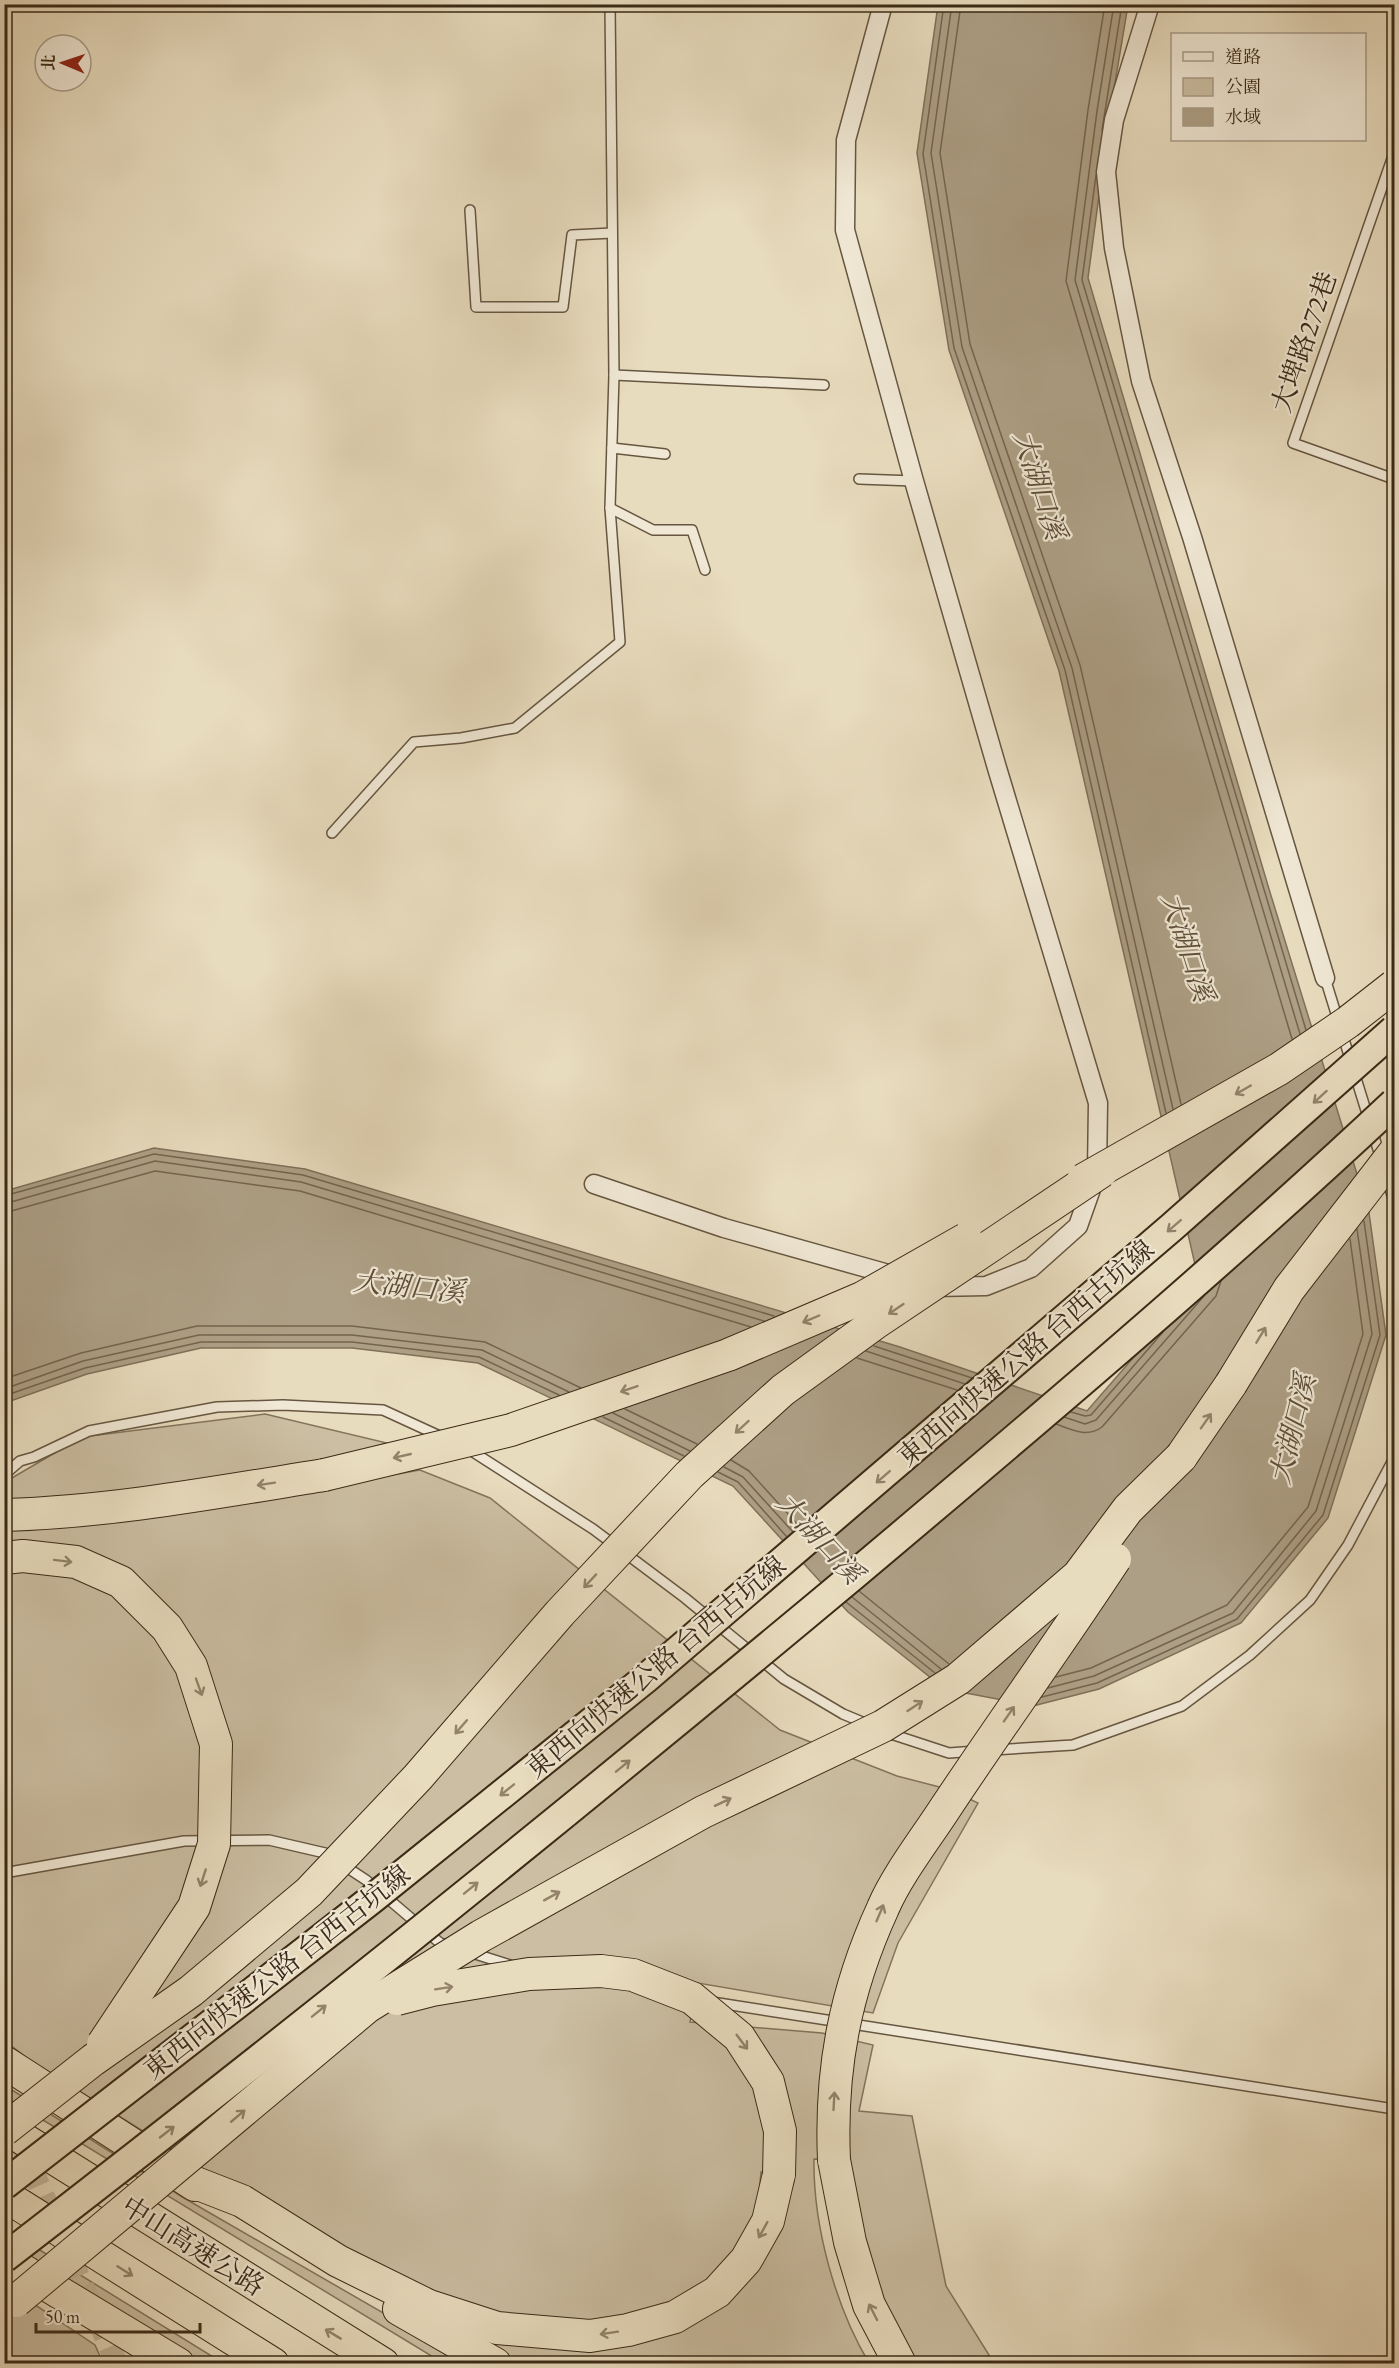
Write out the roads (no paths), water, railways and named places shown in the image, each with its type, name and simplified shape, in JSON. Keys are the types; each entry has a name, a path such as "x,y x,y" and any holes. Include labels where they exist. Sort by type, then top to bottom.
{"highway":[{"path":"4,2129 93,2060 191,1991 309,1892 418,1777 560,1613 689,1475 783,1390 874,1324 1102,1171 1279,1069 1348,1022 1395,986"},
{"name":"東西向快速公路 台西古坑線","path":"4,2186 372,1899 645,1679 1172,1227 1395,1030"},
{"name":"東西向快速公路 台西古坑線","path":"4,2258 203,2104 687,1715 959,1486 1307,1184 1395,1103"},
{"path":"900,2364 869,2305 850,2242 834,2160 832,2124 839,2043 859,1966 883,1905 967,1775 1081,1610 1231,1384 1289,1289 1395,1153"},
{"path":"4,1515 46,1514 190,1496 324,1475 511,1430 728,1355 862,1298 1009,1215 1102,1171"},
{"path":"8,2308 367,2007 481,1936 683,1823 883,1726 958,1679 1078,1576 1128,1509 1181,1458"},
{"path":"4,1558 23,1556 76,1562 121,1582 167,1628 191,1666 216,1744 214,1844 194,1907 93,2060"},
{"path":"188,2180 242,2201 338,2261 429,2307 497,2328 590,2336 628,2330 675,2317 717,2292 746,2260 768,2220 779,2174 780,2131 768,2082 739,2037 692,1998 633,1975 601,1971 550,1972 432,1990 367,2007"},
{"path":"5,2062 188,2180 437,2332 495,2364"},
{"name":"中山高速公路","path":"4,2129 383,2364"},
{"path":"4,2195 273,2364"},
{"path":"4,2258 178,2364"},
{"path":"54,2289 131,2352"}],"street":[{"path":"594,1184 724,1228 940,1288 986,1286 1031,1268 1078,1226 1097,1173 1098,1103 997,768 914,481 846,230 846,140 883,4"},
{"path":"1150,4 1114,120 1106,172 1114,248 1141,381 1192,537 1325,978"}],"lane":[{"path":"332,833 414,742 461,738 515,728 620,642 610,508 614,375 610,4"},
{"name":"大埤路272巷","path":"1395,153 1293,443 1395,479"},
{"path":"470,210 476,307 563,307 572,235 612,233"},
{"path":"614,375 824,384"},
{"path":"612,448 665,454"},
{"path":"859,479 914,481"},
{"path":"610,508 653,530 692,530 705,570"},
{"path":"1325,978 1395,1202"},
{"path":"4,1475 20,1461 34,1457 89,1431 217,1407 283,1405 383,1410 480,1455 593,1529 685,1598 784,1679 843,1714 895,1737 949,1753 1073,1745 1182,1706 1250,1655 1310,1600 1348,1545 1395,1458"},
{"path":"4,1873 184,1841 269,1840 325,1852 366,1880 440,1943 523,1969 581,1982"},
{"path":"651,1993 1395,2109"}],"water":[{"name":"大湖口溪","path":"938,5 1128,5 1110,113 1088,278 1269,889 1369,1213 1386,1335 1328,1518 1241,1623 1099,1689 1033,1706 945,1689 848,1612 733,1486 478,1363 352,1348 201,1348 87,1374 5,1403 5,1191 154,1148 305,1169 900,1347 1087,1411 1199,1282 1059,671 949,350 917,153"}],"tunnel":[{"path":"4,2105 117,2364"}]}
